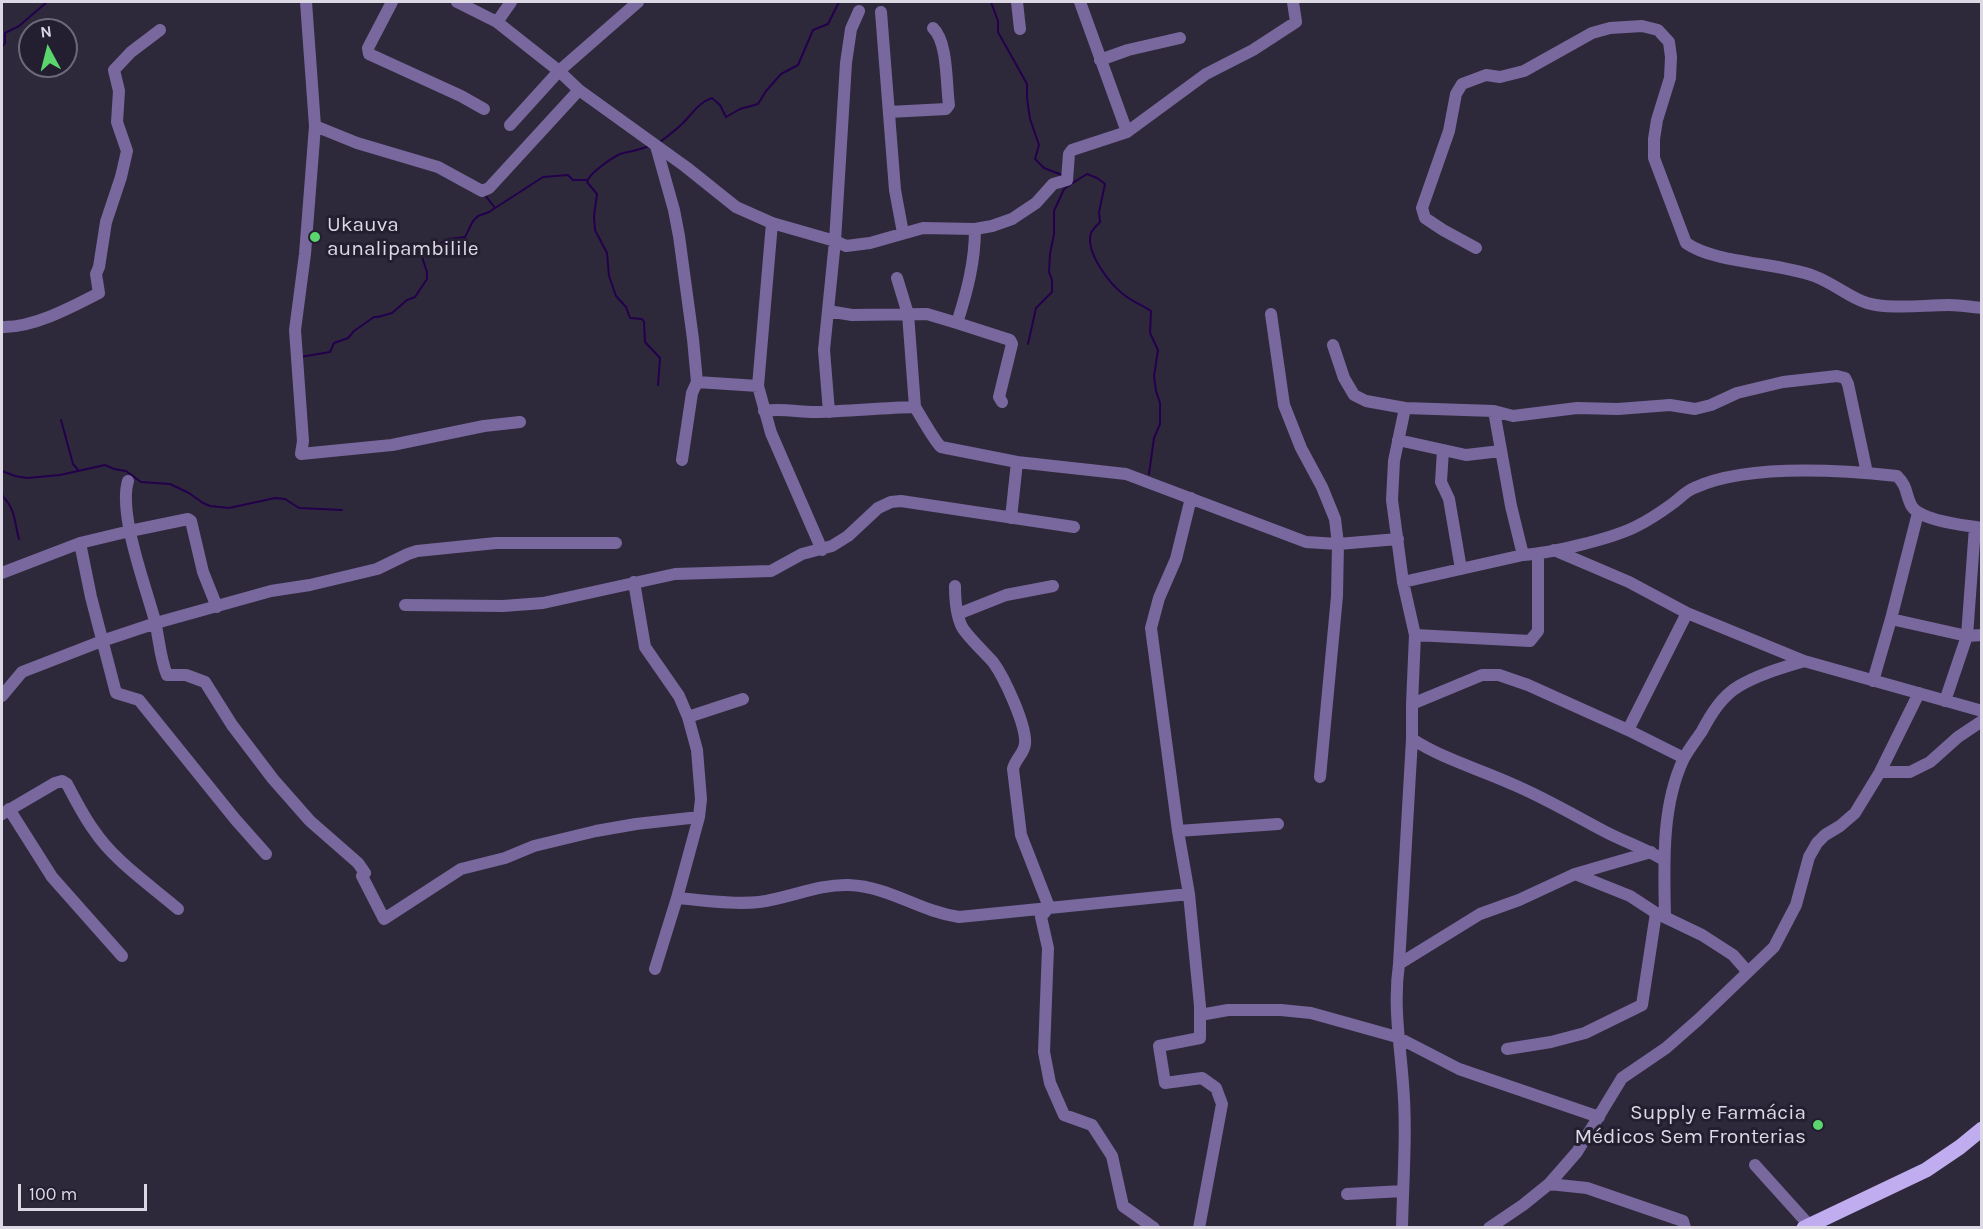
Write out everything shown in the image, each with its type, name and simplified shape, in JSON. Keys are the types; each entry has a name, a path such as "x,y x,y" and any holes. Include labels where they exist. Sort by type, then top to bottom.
{"main road":[{"path":"1806,1226 1825,1223 1926,1170 1960,1148 1982,1129"}],"street":[{"path":"306,2 315,126 305,254 295,330 303,441 301,454 392,445 484,426 520,422"},
{"path":"392,2 368,48 369,54 461,96 484,109"},
{"path":"457,2 497,22 559,71 579,90 736,207 772,223 846,246 923,228 975,229 1012,219 1036,203 1053,184 1067,180 1069,154 1072,150 1126,132 1206,74 1253,50 1296,22 1293,2"},
{"path":"497,22 511,2"},
{"path":"510,125 559,71 638,2"},
{"path":"1017,2 1020,29"},
{"path":"1080,2 1126,132"},
{"path":"829,412 824,350 835,241 846,63 851,29 858,11"},
{"path":"881,12 896,190 903,233"},
{"path":"1476,248 1425,218 1422,208 1449,131 1456,94 1462,84 1486,75 1512,75 1524,71 1592,33 1610,28 1642,26 1658,30 1669,42 1671,78 1657,120 1654,158 1686,243 1704,252 1787,268 1815,276 1864,303 1903,308 1950,305 1982,308"},
{"path":"889,112 946,109 949,105 942,46 939,34 933,28"},
{"path":"2,327 16,327 37,321 73,307 99,293 96,274 110,207 121,177 127,151 117,122 120,91 114,70 131,52 160,30"},
{"path":"1100,60 1128,50 1180,38"},
{"path":"315,126 357,143 438,166 456,175 473,188 482,191 489,188 579,90"},
{"path":"656,146 679,236 697,382 692,393 682,460"},
{"path":"772,223 758,386 771,433 822,550"},
{"path":"957,323 971,274 975,252 975,229"},
{"path":"897,278 908,314 915,407 932,432 936,443 941,447 1017,462 1126,474 1306,542 1338,544 1398,539"},
{"path":"828,311 852,315 927,314 1010,340 1012,344 999,397 1002,402"},
{"path":"1271,314 1284,405 1301,448 1335,519 1338,544 1337,596 1320,777"},
{"path":"1333,345 1344,378 1354,395 1366,401 1405,408 1494,411 1513,416 1577,408 1618,409 1670,405 1695,409 1711,405 1737,393 1783,382 1837,376 1845,378 1848,384 1867,473"},
{"path":"697,382 758,386"},
{"path":"764,411 829,412 915,407"},
{"path":"1402,1227 1404,1086 1397,1037 1396,986 1412,739 1415,635 1403,582 1392,500 1394,461 1405,408"},
{"path":"1494,411 1522,555"},
{"path":"1398,440 1466,454 1501,451"},
{"path":"1443,450 1441,482 1449,499 1461,569"},
{"path":"1011,518 1017,462"},
{"path":"1403,582 1604,538 1635,527 1693,488 1724,479 1765,472 1867,473 1897,476 1905,484 1911,506 1918,513 1928,518 1978,528 1967,636 1945,701"},
{"path":"128,481 126,495 130,531 156,623 167,675 186,675 204,682 232,725 273,779 310,821 358,863 365,873 362,876 384,919 461,869 505,858 534,846 596,831 699,817"},
{"path":"1191,498 1176,559 1158,598 1151,628 1188,894 1200,1015 1200,1038 1160,1046 1165,1083 1202,1078 1216,1088 1222,1104 1199,1227"},
{"path":"405,605 502,606 543,603 675,574 771,571 802,554 832,546 848,536 878,508 891,502 909,501 1074,527"},
{"path":"1873,681 1892,619 1918,513"},
{"path":"2,573 80,543 188,519 191,521 203,572 217,607"},
{"path":"80,543 116,693 139,700 266,855"},
{"path":"2,696 22,672 102,641 156,623 271,591 310,585 377,569 417,551 496,543 616,543"},
{"path":"1554,550 1629,582 1687,613 1804,661 1982,711"},
{"path":"1415,635 1530,641 1538,631 1538,554"},
{"path":"634,582 645,647 679,696 688,717 697,750 701,799 699,817 655,969"},
{"path":"955,586 958,614 963,628 995,665 1020,719 1025,745 1024,750 1014,761 1013,769 1020,824 1025,848 1049,907"},
{"path":"958,614 1006,595 1053,586"},
{"path":"1628,730 1687,613"},
{"path":"1892,619 1967,636 1982,635"},
{"path":"1507,1050 1585,1033 1642,1005 1660,915 1671,796 1684,758 1714,709 1738,686 1772,670 1804,661"},
{"path":"1412,704 1482,675 1499,675 1528,685 1684,758"},
{"path":"1489,1227 1523,1205 1549,1184 1577,1152 1622,1078 1666,1048 1774,947 1796,904 1809,857 1825,835 1855,813 1880,772 1919,693"},
{"path":"688,717 743,699"},
{"path":"1880,772 1910,772 1930,762 1958,736 1982,721"},
{"path":"1412,739 1427,749 1558,805 1604,831 1664,860"},
{"path":"122,956 52,878 5,812 62,781 67,784 93,829 104,843 118,858 178,909"},
{"path":"1178,831 1278,824"},
{"path":"1399,964 1480,914 1519,900 1575,874 1651,852"},
{"path":"1575,874 1612,887 1660,915 1718,944 1748,972"},
{"path":"676,898 759,902 823,887 847,885 872,887 938,914 959,917 1188,894"},
{"path":"1049,907 1041,917 1048,948 1044,1052 1050,1083 1064,1115 1092,1125 1112,1156 1123,1206 1154,1227"},
{"path":"1200,1015 1228,1010 1281,1010 1311,1013 1397,1037 1460,1069 1599,1117"},
{"path":"1755,1165 1806,1226"},
{"path":"1549,1184 1587,1188 1683,1221 1685,1227"},
{"path":"1347,1194 1403,1191"}],"waterway":[{"path":"2,47 5,43 5,33 19,26 47,2"},
{"path":"660,142 680,126 699,105 712,98 720,105 726,117 740,109 758,104 781,74 798,65 813,30 828,24 839,2"},
{"path":"991,2 998,21 998,32 1027,84 1030,119 1039,145 1035,159 1044,168 1062,175"},
{"path":"649,146 616,156 596,170 587,182 597,194 595,230 607,253 609,276 616,296 626,307 630,318 642,319 645,342 660,358 658,385"},
{"path":"1071,184 1087,174 1105,184 1099,212 1100,222 1091,233 1090,241 1095,258 1117,289 1129,299 1151,311 1150,333 1158,350 1154,376 1160,403 1160,424 1154,438 1149,474"},
{"path":"300,357 330,352 334,343 348,338 374,317 392,313 407,300 415,297 427,279 421,254 448,239 465,237 478,216 489,212 543,177 568,175 573,180 587,180"},
{"path":"1028,344 1036,308 1052,292 1049,272 1054,234 1054,211 1064,189 1070,185"},
{"path":"485,195 495,208"},
{"path":"61,420 73,464 78,470"},
{"path":"2,471 27,478 60,475 105,465 126,471 141,482 170,484 210,506 229,508 275,498 285,499 299,508 342,510"},
{"path":"2,491 12,511 19,539"}],"place":[{"name":"Ukauva aunalipambilile","path":"315,237"},
{"name":"Supply e Farmácia Médicos Sem Fronterias","path":"1818,1125"}]}
